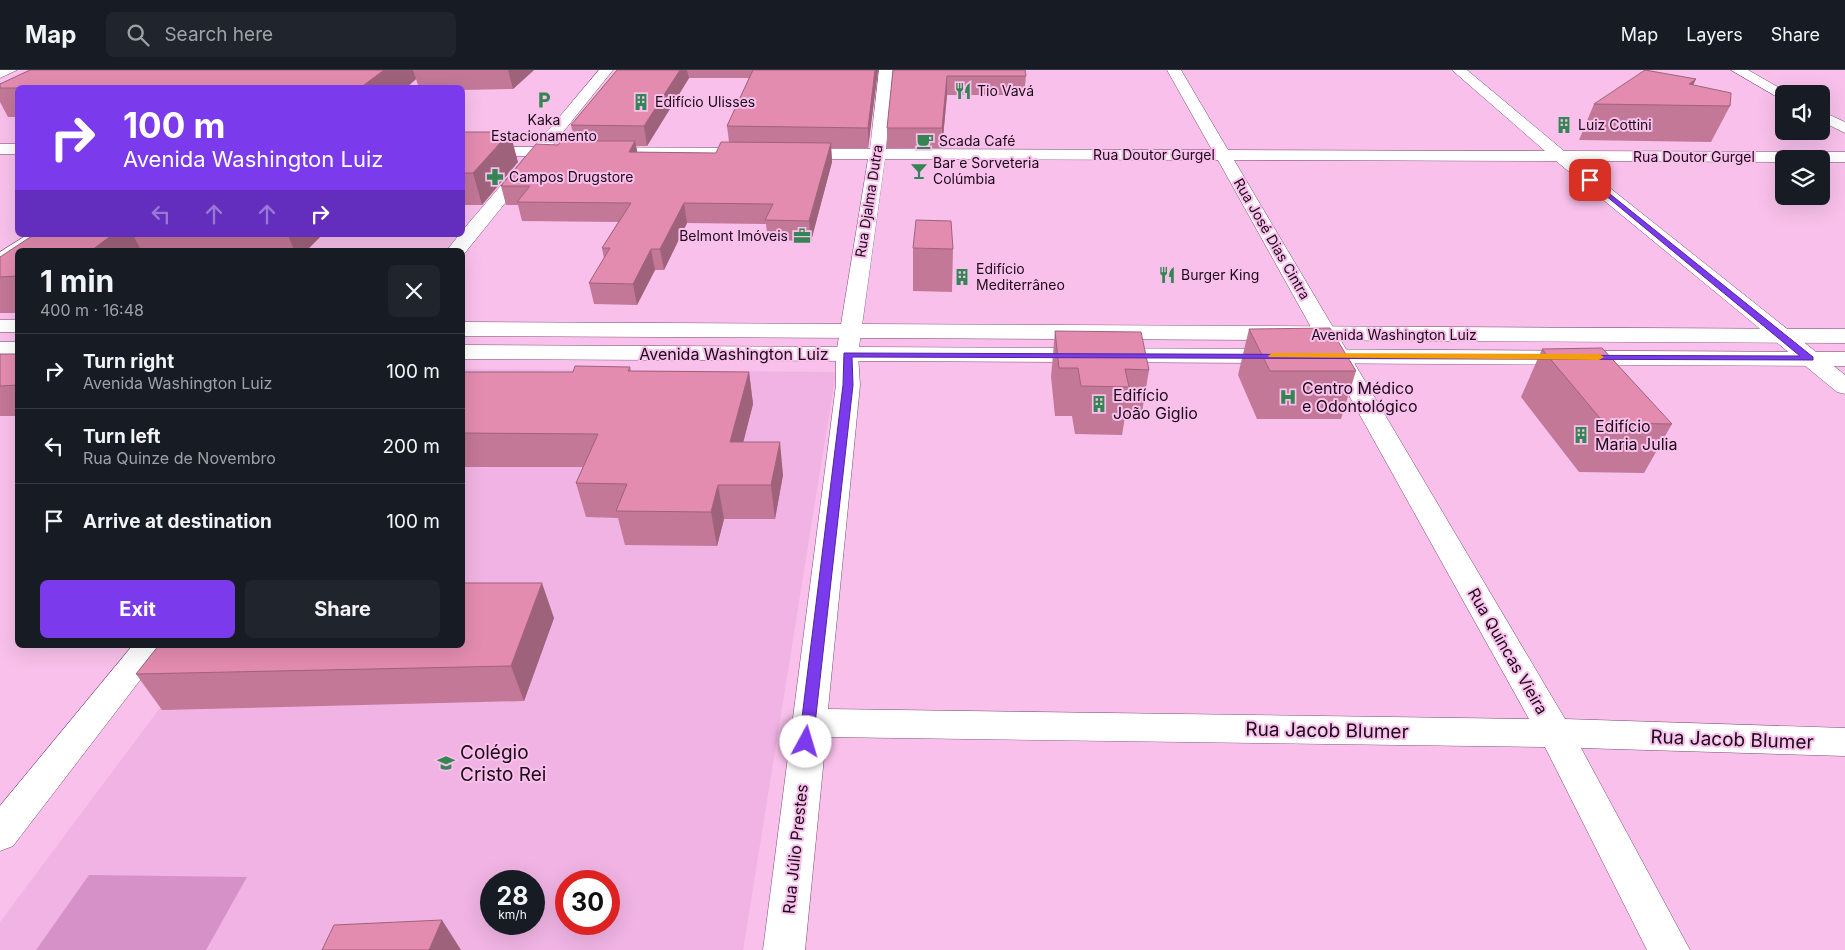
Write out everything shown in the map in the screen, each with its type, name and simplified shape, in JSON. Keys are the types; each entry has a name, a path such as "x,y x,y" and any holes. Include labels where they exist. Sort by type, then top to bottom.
{"street":[{"path":"0,74 10,70"},
{"path":"460,248 606,70"},
{"name":"Rua Djalma Dutra","path":"849,343 877,155 886,70"},
{"name":"Rua José Dias Cintra","path":"1174,70 1225,155 1333,345"},
{"path":"1458,70 1560,156 1845,387"},
{"path":"1738,70 1775,90"},
{"path":"1830,120 1845,128"},
{"path":"0,149 15,149"},
{"name":"Rua Doutor Gurgel","path":"465,151 877,155 1845,157"},
{"path":"20,248 37,237"},
{"path":"0,261 15,251"},
{"path":"0,326 15,326"},
{"name":"Avenida Washington Luiz","path":"465,329 849,343"},
{"name":"Avenida Washington Luiz","path":"1333,345 1783,335 1845,336"},
{"name":"Avenida Washington Luiz","path":"465,352 849,343 1333,345 1845,359"},
{"name":"Rua Júlio Prestes","path":"784,950 808,723 848,385 849,343"},
{"name":"Rua Quincas Vieira","path":"1333,345 1555,733 1669,950"},
{"path":"0,349 15,349"},
{"path":"0,834 149,648"},
{"name":"Rua Jacob Blumer","path":"808,723 1555,733 1845,742"}],"shaded area":[{"name":"Colégio Cristo Rei","path":"465,369 836,372 743,950 0,950 0,922 205,648 465,648"},
{"path":"89,875 247,877 206,950 36,950"}],"building":[{"path":"30,70 384,70 364,85 15,85 15,88 0,88 0,84"},
{"path":"617,70 680,70 644,126 571,125"},
{"path":"753,70 875,70 868,128 727,126"},
{"path":"893,70 1025,70 1026,76 947,76 942,128 887,128"},
{"path":"1645,70 1696,79 1689,84 1731,93 1730,106 1594,104"},
{"path":"465,132 510,132 473,173 465,173"},
{"path":"561,141 635,141 629,152 716,153 721,142 831,143 809,221 765,220 773,204 684,203 660,249 651,249 633,284 589,283 610,248 602,248 631,203 517,202 530,186 501,186 536,144 558,145"},
{"path":"916,220 951,221 953,249 913,248"},
{"path":"30,237 109,237 95,248 15,248 15,276 0,277 0,257"},
{"path":"1330,328 1356,371 1270,371 1249,329"},
{"path":"1055,331 1141,332 1149,370 1125,369 1129,387 1081,386 1078,368 1059,368"},
{"path":"1602,348 1672,424 1604,423 1542,349"},
{"path":"0,354 15,354 15,385 0,386"},
{"path":"575,366 630,367 628,371 749,372 730,442 780,442 771,485 718,485 711,512 616,511 627,484 576,483 598,434 465,433 465,372 573,372"},
{"path":"465,583 542,583 511,666 136,674 157,648 465,648"},
{"path":"442,920 429,950 322,950 334,925"}],"slow traffic":[{"path":"1272,356 1599,357"}],"place":[{"name":"Tio Vavá","path":"963,91"},
{"name":"Kaka Estacionamento","path":"544,100"},
{"name":"Edifício Ulisses","path":"641,102"},
{"name":"Luiz Cottini","path":"1564,125"},
{"name":"Scada Café","path":"925,141"},
{"name":"Bar e Sorveteria Colúmbia","path":"919,171"},
{"name":"Campos Drugstore","path":"495,177"},
{"name":"Belmont Imóveis","path":"802,236"},
{"name":"Burger King","path":"1167,275"},
{"name":"Edifício Mediterrâneo","path":"962,277"},
{"name":"Centro Médico e Odontológico","path":"1288,397"},
{"name":"Edifício João Giglio","path":"1099,404"},
{"name":"Edifício Maria Julia","path":"1581,435"},
{"name":"Colégio Cristo Rei","path":"446,763"}],"route":[{"path":"806,742 848,385 847,355 1810,358 1590,180"}]}
